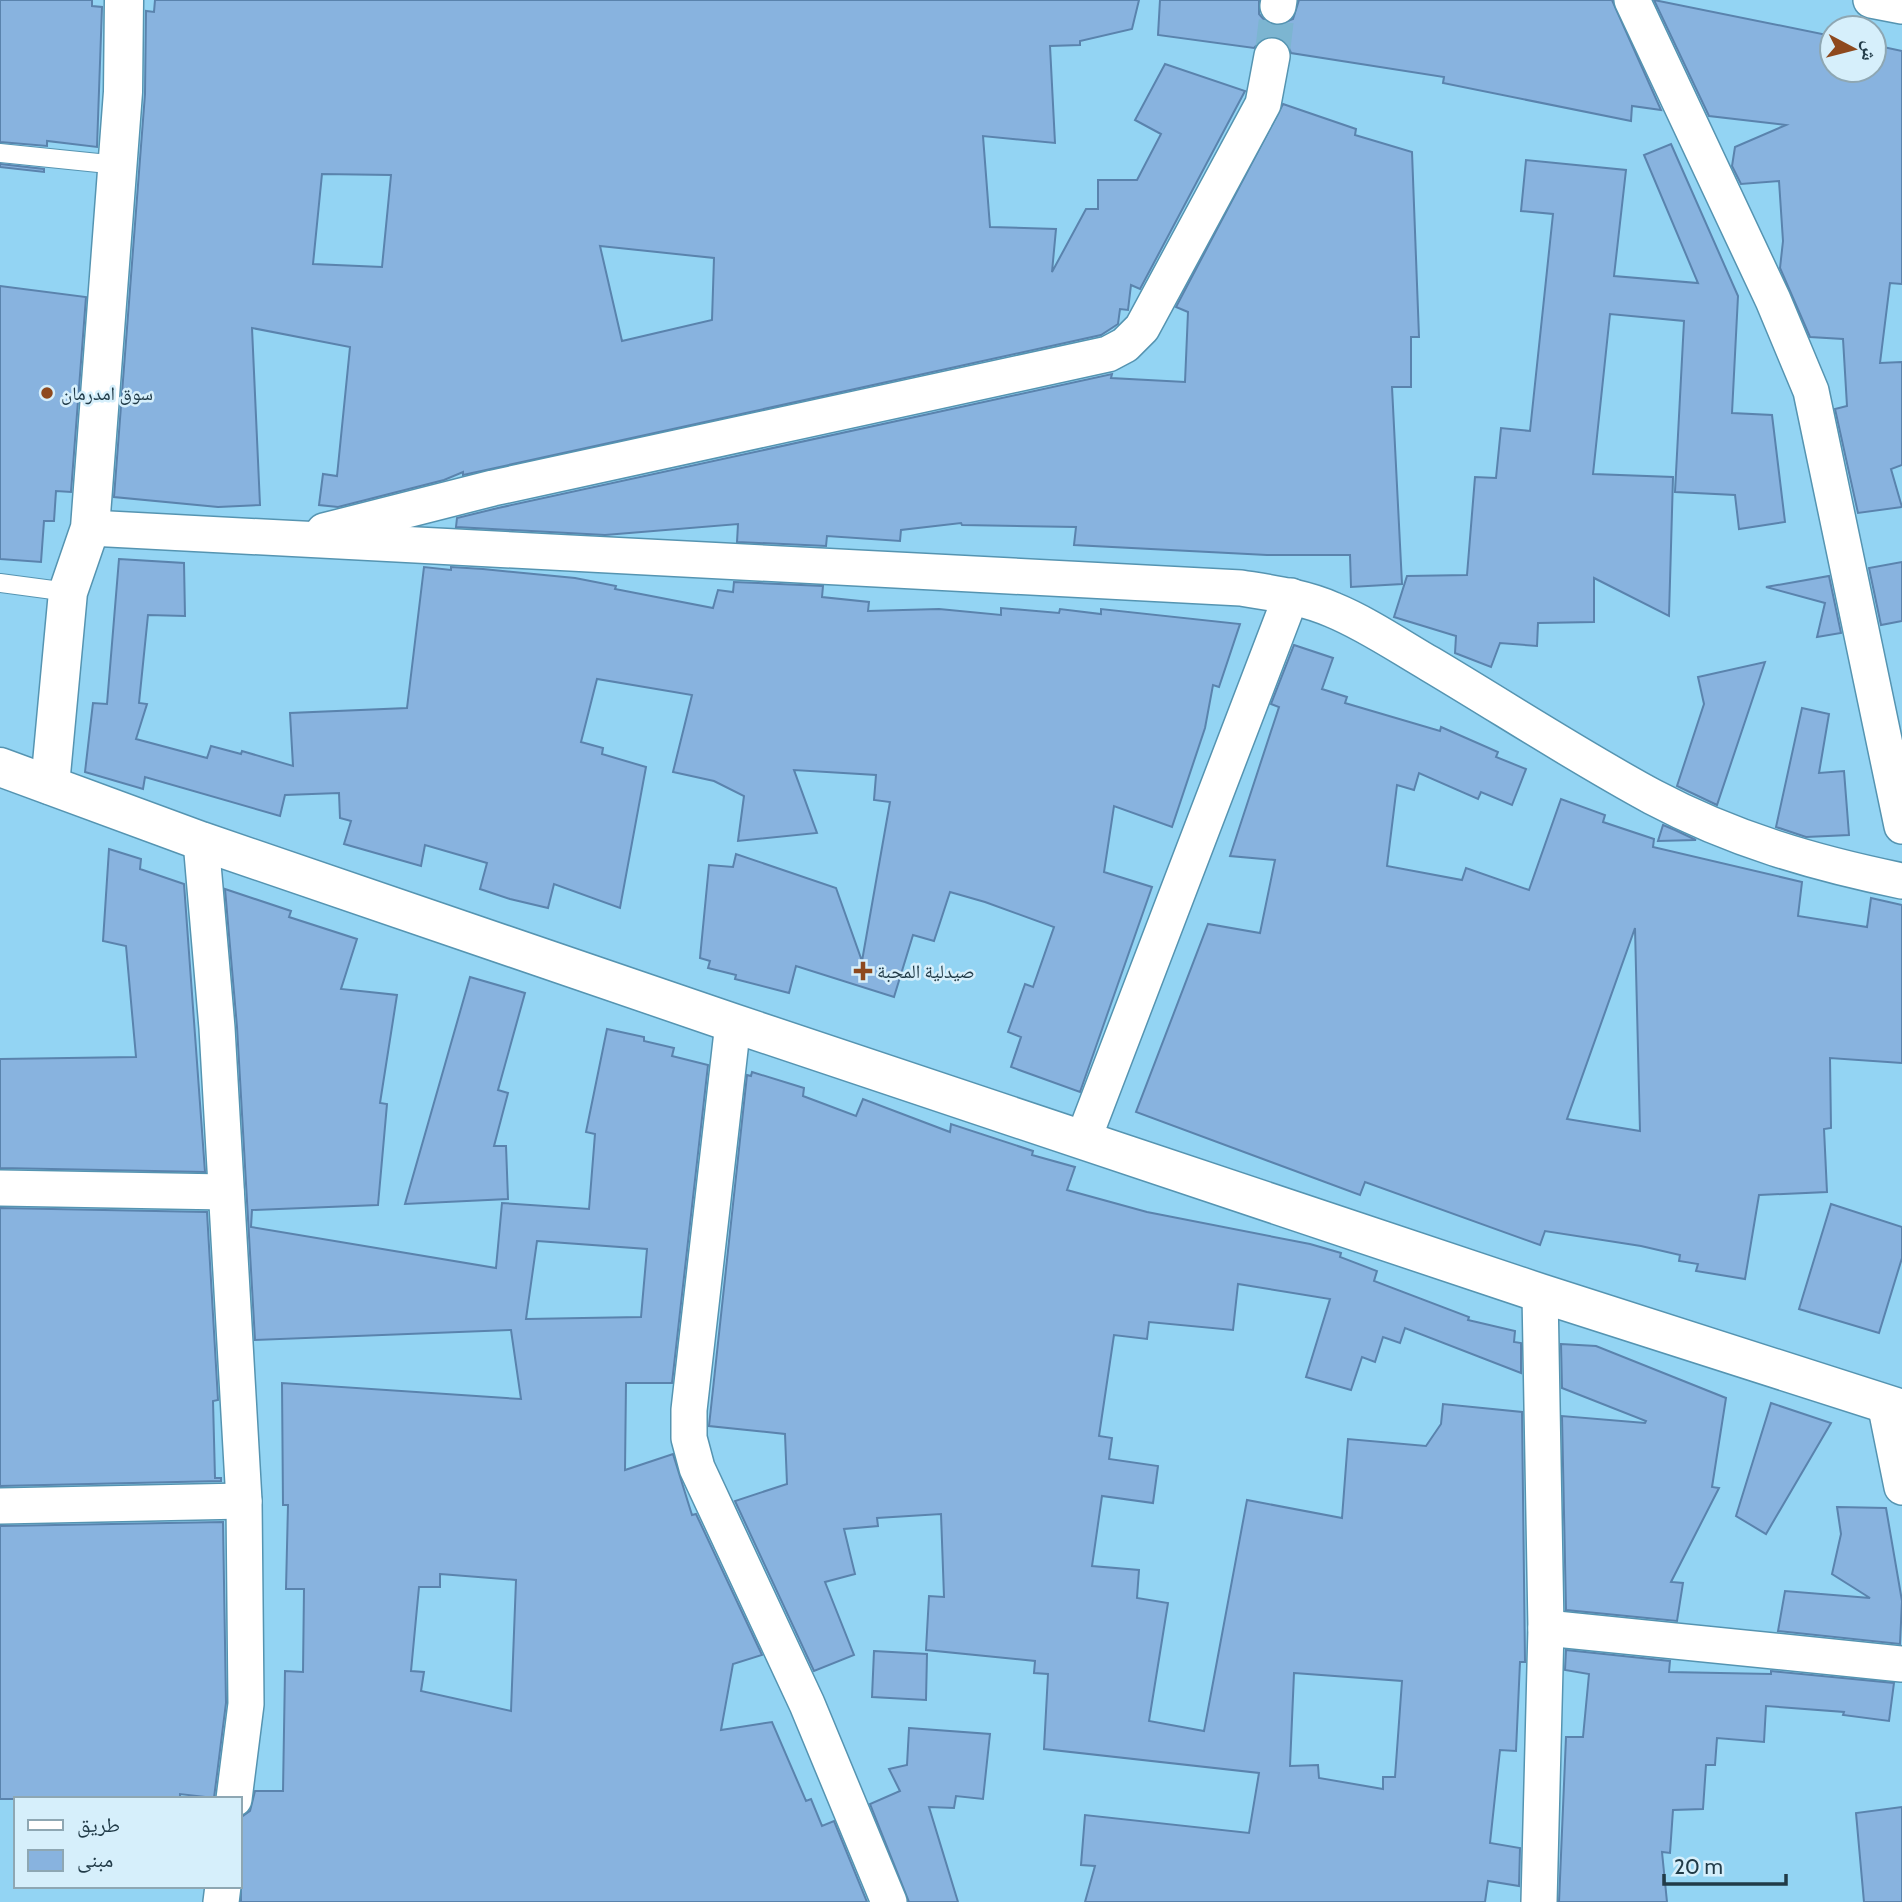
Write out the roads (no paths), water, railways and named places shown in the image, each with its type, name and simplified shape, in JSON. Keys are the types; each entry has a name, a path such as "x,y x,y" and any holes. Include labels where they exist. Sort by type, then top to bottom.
{"street":[{"path":"50,785 68,592 90,528 118,165 124,0"},
{"path":"1632,0 1773,300 1811,391 1902,826"},
{"path":"1871,0 1902,6"},
{"path":"289,540 493,488 1108,354 1125,345 1142,328 1263,104 1272,55"},
{"path":"90,528 1241,587 1291,596 1333,609 1650,795 1712,827 1801,858 1902,881"},
{"path":"1083,1140 1291,596"},
{"path":"0,767 201,841 733,1023 1540,1293 1894,1406 1902,1487"},
{"path":"201,841 217,1028 244,1501 246,1704 234,1797"},
{"path":"733,1023 689,1410 689,1438 697,1468 807,1704 889,1902"},
{"path":"0,1188 226,1192"},
{"path":"1539,1902 1546,1628 1540,1293"},
{"path":"0,1506 244,1501"},
{"path":"1546,1628 1902,1664"}],"lane":[{"path":"0,153 118,165"},
{"path":"0,583 68,592"}],"tunnel":[{"path":"1272,56 1278,6"}],"place":[{"name":"سوق امدرمان","path":"47,393"},
{"name":"صيدلية المحبة","path":"863,971"}]}
